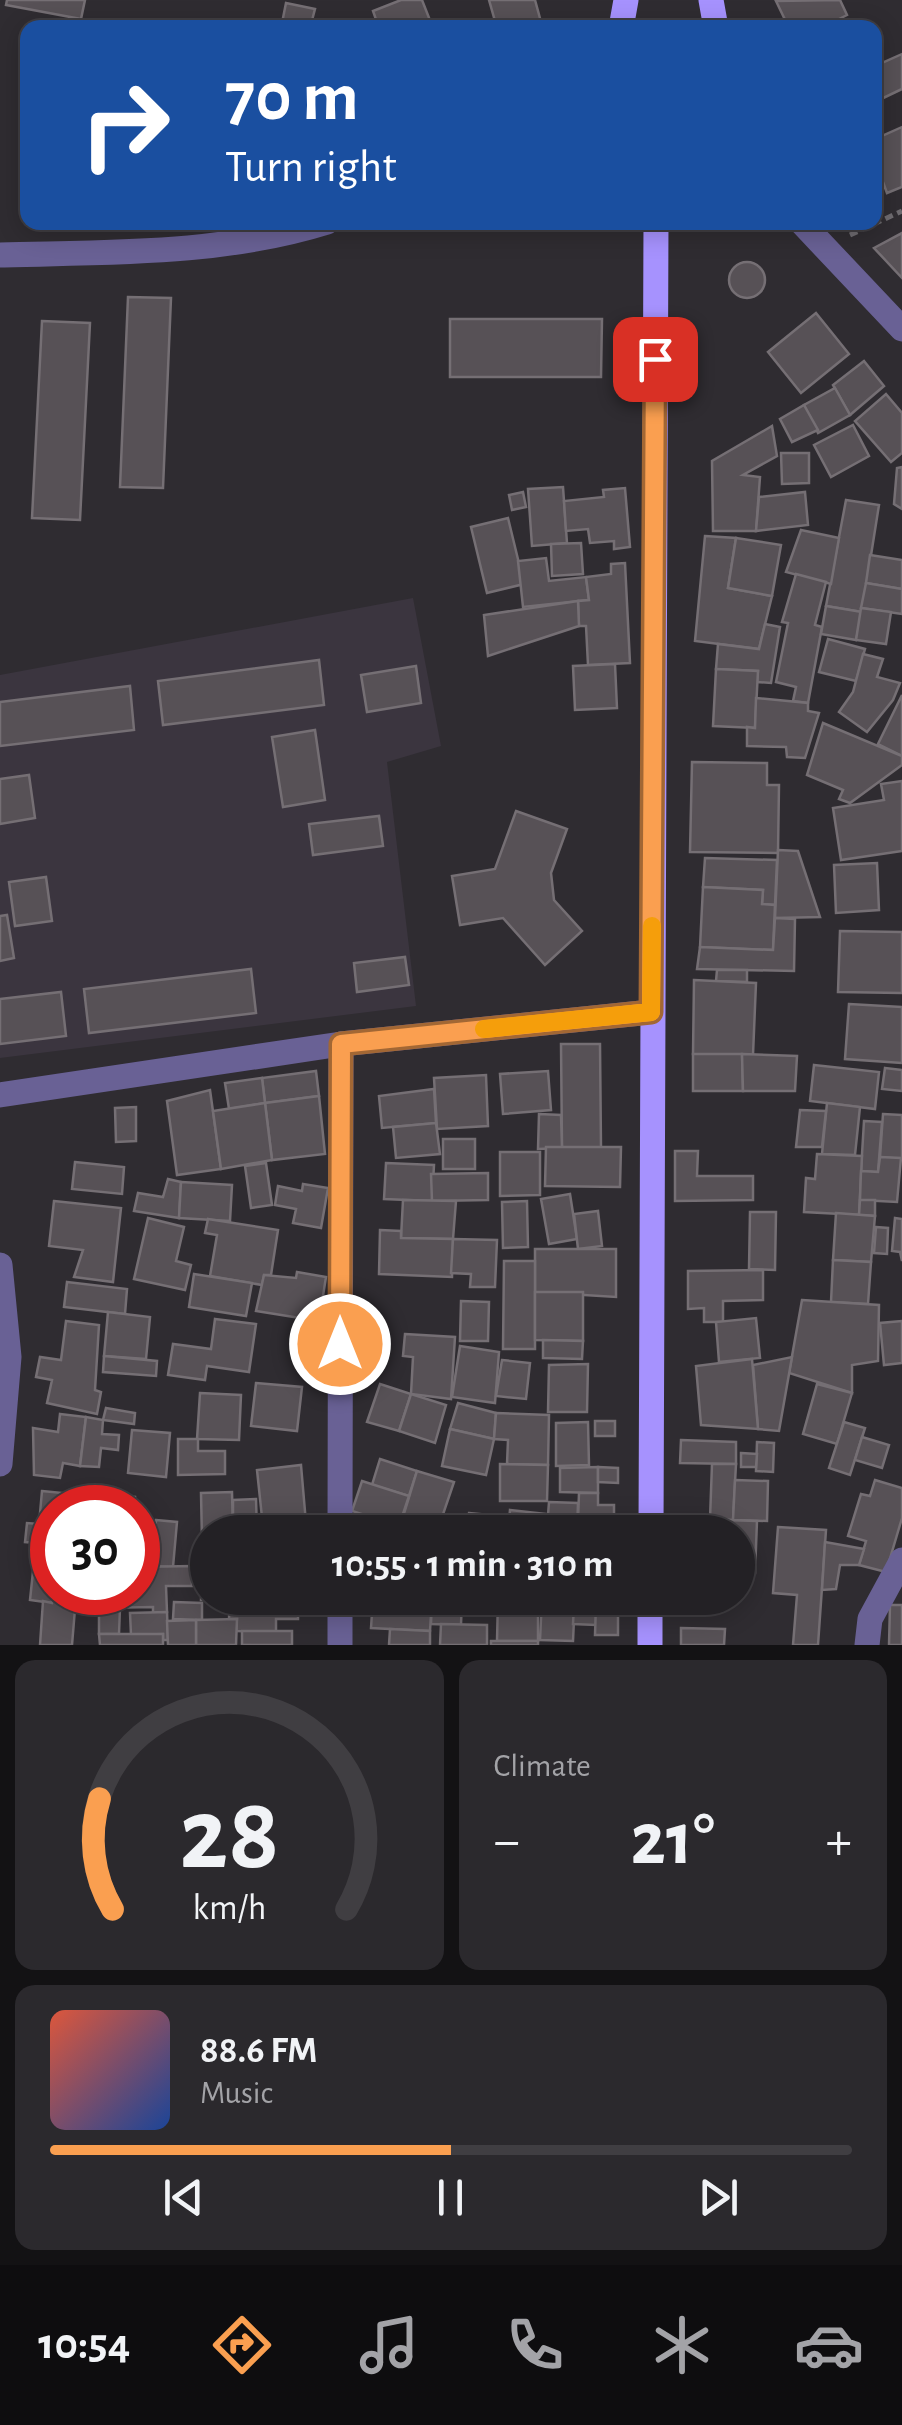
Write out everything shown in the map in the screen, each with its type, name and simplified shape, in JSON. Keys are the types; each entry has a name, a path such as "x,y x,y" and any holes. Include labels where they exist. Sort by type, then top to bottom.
{"main road":[{"path":"650,1515 659,230"},
{"path":"650,1615 650,1645"}],"street":[{"path":"0,256 188,249 274,239 303,230"},
{"path":"808,230 902,329"},
{"path":"0,1095 341,1044 651,1012"},
{"path":"340,1515 341,1044"},
{"path":"0,1265 9,1357 0,1464"},
{"path":"867,1645 870,1619 902,1560"},
{"path":"340,1615 340,1645"}],"path":[{"path":"824,247 861,230"}],"shaded area":[{"path":"413,598 441,746 387,762 416,1006 0,1058 0,675"}],"building":[{"path":"7,0 85,0 81,19 6,5"},
{"path":"401,0 422,0 430,20 376,20 373,11"},
{"path":"489,0 535,0 540,20 495,20"},
{"path":"840,0 847,15 837,20 785,20 776,1"},
{"path":"286,3 315,9 312,20 283,20"},
{"path":"902,54 902,89 882,99 882,63"},
{"path":"902,127 902,187 887,193 882,182 882,136"},
{"path":"902,233 902,278 874,248"},
{"path":"747,262 760,267 765,280 760,293 747,298 734,293 729,280 734,267"},
{"path":"128,297 171,298 163,488 120,487"},
{"path":"816,313 849,354 801,393 768,352"},
{"path":"450,319 602,319 601,377 450,377"},
{"path":"42,321 90,323 80,520 32,518"},
{"path":"864,361 884,386 850,415 833,385"},
{"path":"835,388 850,415 818,433 804,405"},
{"path":"886,394 902,413 902,453 891,462 855,421"},
{"path":"804,405 818,430 792,442 780,419"},
{"path":"853,425 869,456 831,477 814,445"},
{"path":"772,426 777,456 743,475 760,477 756,531 713,531 712,461"},
{"path":"781,453 809,453 809,483 782,484"},
{"path":"902,467 902,509 894,504 897,468"},
{"path":"563,487 567,543 532,546 528,489"},
{"path":"625,488 630,547 614,549 614,541 590,543 588,529 566,531 564,501 604,497 603,490"},
{"path":"523,492 526,507 512,510 509,495"},
{"path":"805,492 808,525 756,531 759,497"},
{"path":"846,500 879,505 862,612 826,606"},
{"path":"508,518 524,584 487,593 471,527"},
{"path":"801,530 839,538 831,584 786,572"},
{"path":"705,536 736,538 728,588 772,596 759,649 695,641"},
{"path":"736,538 781,545 772,596 728,588"},
{"path":"581,543 583,574 552,576 551,544"},
{"path":"870,555 902,560 902,589 866,583"},
{"path":"546,558 549,581 586,577 589,600 523,607 518,561"},
{"path":"625,563 630,663 588,665 586,626 579,626 578,601 589,600 586,577 611,574 611,564"},
{"path":"796,574 826,582 815,625 822,627 808,703 793,701 796,687 776,682 788,623 782,622"},
{"path":"866,583 902,589 902,614 861,608"},
{"path":"578,601 579,626 488,656 484,615"},
{"path":"826,606 862,612 856,640 821,634"},
{"path":"861,608 891,612 886,644 856,640"},
{"path":"765,624 780,627 771,683 757,682 758,671 716,669 718,644 759,649"},
{"path":"828,639 865,649 856,681 819,672"},
{"path":"863,654 883,659 877,677 900,683 893,700 867,732 839,712 853,692"},
{"path":"319,660 324,705 163,725 158,681"},
{"path":"615,664 617,708 575,710 573,666"},
{"path":"416,666 421,703 367,712 361,675"},
{"path":"716,669 758,671 755,728 713,726"},
{"path":"130,686 134,730 0,746 0,702"},
{"path":"902,695 902,756 878,744"},
{"path":"756,698 808,703 808,711 819,713 805,758 787,757 786,747 747,746 747,727 755,728"},
{"path":"823,723 902,756 902,765 850,803 839,799 843,790 807,775"},
{"path":"315,730 325,800 283,807 272,737"},
{"path":"692,762 767,763 767,785 779,785 778,853 690,852"},
{"path":"29,775 35,818 0,824 0,779"},
{"path":"902,781 902,851 841,860 833,808 884,800 881,784"},
{"path":"516,811 567,829 551,873 554,900 582,931 545,965 503,918 460,925 452,876 495,869"},
{"path":"379,816 383,846 313,855 309,824"},
{"path":"778,850 798,851 820,917 775,918"},
{"path":"705,858 777,860 775,905 762,904 763,890 703,887"},
{"path":"877,863 879,910 836,913 834,865"},
{"path":"46,877 52,921 15,926 9,882"},
{"path":"703,887 763,890 762,904 775,905 773,950 700,947"},
{"path":"7,915 14,958 0,961 0,916"},
{"path":"775,918 795,919 794,971 697,969 700,947 773,950"},
{"path":"840,931 902,932 902,993 838,992"},
{"path":"405,957 409,985 357,992 354,963"},
{"path":"251,969 256,1013 89,1033 84,989"},
{"path":"717,970 747,970 747,982 716,981"},
{"path":"694,980 756,983 753,1055 693,1054"},
{"path":"61,992 66,1036 0,1044 0,999"},
{"path":"849,1004 902,1007 902,1063 845,1059"},
{"path":"561,1044 600,1044 601,1147 562,1148"},
{"path":"693,1054 742,1054 743,1091 693,1091"},
{"path":"742,1054 797,1056 795,1091 743,1091"},
{"path":"814,1065 879,1072 875,1109 810,1101"},
{"path":"885,1068 902,1070 902,1091 882,1089"},
{"path":"316,1071 319,1096 265,1103 262,1078"},
{"path":"548,1071 551,1110 503,1114 500,1074"},
{"path":"486,1075 488,1126 437,1129 434,1078"},
{"path":"262,1078 265,1103 229,1109 225,1083"},
{"path":"434,1089 436,1123 382,1128 379,1096"},
{"path":"210,1090 221,1169 177,1175 167,1101"},
{"path":"319,1096 325,1154 272,1160 265,1103"},
{"path":"265,1103 272,1160 221,1169 213,1111"},
{"path":"827,1103 860,1107 855,1155 822,1154"},
{"path":"136,1107 136,1141 116,1142 115,1108"},
{"path":"800,1110 826,1111 822,1147 796,1147"},
{"path":"539,1114 561,1115 562,1148 538,1149"},
{"path":"883,1114 902,1115 902,1159 880,1157"},
{"path":"864,1121 882,1122 878,1172 861,1171"},
{"path":"436,1123 440,1154 396,1158 393,1127"},
{"path":"443,1139 475,1139 475,1169 443,1169"},
{"path":"546,1147 621,1147 620,1187 545,1186"},
{"path":"675,1151 698,1151 697,1176 753,1176 753,1200 675,1201"},
{"path":"500,1152 540,1152 540,1195 500,1196"},
{"path":"817,1154 862,1156 859,1215 804,1212 806,1178 815,1179"},
{"path":"880,1157 901,1158 897,1202 860,1200 861,1171 878,1172"},
{"path":"75,1162 124,1167 122,1194 72,1189"},
{"path":"266,1163 272,1205 251,1208 245,1166"},
{"path":"386,1163 434,1165 432,1201 384,1199"},
{"path":"488,1173 488,1200 432,1201 431,1174"},
{"path":"168,1179 181,1182 179,1218 134,1211 138,1193 163,1197"},
{"path":"181,1182 232,1185 230,1221 179,1218"},
{"path":"303,1184 328,1188 321,1228 293,1223 296,1209 275,1205 278,1186 302,1191"},
{"path":"570,1194 577,1239 549,1244 541,1199"},
{"path":"403,1200 456,1201 453,1239 401,1238"},
{"path":"860,1200 875,1200 875,1216 859,1215"},
{"path":"54,1201 121,1208 113,1282 74,1277 83,1250 49,1246"},
{"path":"527,1201 528,1247 503,1248 502,1202"},
{"path":"598,1211 602,1246 578,1249 574,1214"},
{"path":"750,1212 776,1212 775,1270 749,1269"},
{"path":"836,1213 875,1216 871,1262 833,1260"},
{"path":"148,1218 184,1227 176,1261 191,1265 185,1290 134,1279"},
{"path":"895,1218 902,1219 902,1261 900,1252 892,1251"},
{"path":"208,1219 278,1230 271,1275 264,1275 262,1285 210,1276 217,1235 205,1233"},
{"path":"876,1227 888,1228 887,1254 874,1253"},
{"path":"380,1230 401,1231 401,1238 453,1239 452,1277 379,1274"},
{"path":"453,1239 497,1240 495,1287 470,1287 471,1274 451,1273"},
{"path":"535,1249 616,1249 616,1297 535,1292"},
{"path":"833,1260 871,1262 868,1304 831,1302"},
{"path":"504,1261 535,1261 535,1349 503,1349"},
{"path":"763,1270 763,1300 723,1301 723,1322 704,1322 704,1308 688,1309 688,1271"},
{"path":"297,1272 326,1277 319,1321 256,1311 264,1275 296,1278"},
{"path":"194,1274 252,1283 246,1316 189,1307"},
{"path":"67,1282 127,1289 125,1314 64,1307"},
{"path":"535,1292 583,1292 583,1341 535,1340"},
{"path":"802,1300 879,1305 878,1361 852,1365 852,1393 789,1373"},
{"path":"461,1301 489,1302 488,1341 460,1341"},
{"path":"108,1312 150,1317 146,1359 104,1356"},
{"path":"756,1318 760,1358 719,1362 716,1322"},
{"path":"215,1319 256,1324 249,1372 207,1366 205,1380 168,1375 173,1344 211,1349"},
{"path":"66,1321 99,1325 95,1390 101,1392 97,1414 47,1403 52,1380 36,1377 40,1357 61,1360"},
{"path":"902,1321 902,1363 884,1365 880,1323"},
{"path":"405,1334 455,1337 451,1399 411,1394 413,1357 403,1356"},
{"path":"543,1340 583,1341 582,1359 543,1358"},
{"path":"460,1346 499,1352 495,1403 452,1397"},
{"path":"104,1356 157,1361 156,1376 103,1372"},
{"path":"792,1357 779,1431 758,1429 753,1365"},
{"path":"752,1359 758,1429 701,1425 696,1366"},
{"path":"502,1360 530,1363 526,1399 496,1396"},
{"path":"588,1364 587,1412 548,1412 549,1365"},
{"path":"256,1383 302,1387 297,1431 251,1426"},
{"path":"380,1384 411,1394 399,1431 367,1422"},
{"path":"817,1384 852,1393 837,1444 803,1434"},
{"path":"200,1393 241,1395 239,1440 197,1439"},
{"path":"411,1394 446,1405 435,1443 399,1431"},
{"path":"458,1403 496,1413 494,1439 450,1429"},
{"path":"106,1408 135,1413 134,1424 103,1420"},
{"path":"496,1413 549,1415 548,1465 507,1464 508,1440 494,1439"},
{"path":"60,1414 86,1417 80,1466 63,1463 60,1478 34,1475 33,1428 58,1432"},
{"path":"86,1417 103,1420 102,1434 119,1435 118,1450 101,1448 99,1467 80,1466"},
{"path":"595,1421 615,1421 615,1436 595,1436"},
{"path":"588,1422 589,1465 556,1466 556,1423"},
{"path":"844,1422 865,1428 850,1475 829,1468"},
{"path":"450,1429 494,1439 486,1475 442,1466"},
{"path":"132,1430 170,1433 166,1477 128,1473"},
{"path":"862,1437 889,1445 882,1468 855,1460"},
{"path":"178,1439 198,1439 198,1451 225,1451 225,1474 178,1475"},
{"path":"681,1440 736,1442 736,1464 680,1463"},
{"path":"757,1442 774,1443 773,1472 756,1471"},
{"path":"741,1453 757,1454 756,1467 741,1467"},
{"path":"380,1459 417,1471 409,1496 372,1485"},
{"path":"500,1464 548,1465 547,1501 500,1501"},
{"path":"712,1464 736,1464 733,1515 710,1515"},
{"path":"301,1465 305,1515 262,1515 257,1470"},
{"path":"598,1467 598,1493 560,1492 560,1468"},
{"path":"598,1467 618,1468 618,1483 598,1482"},
{"path":"417,1471 454,1482 443,1515 404,1515"},
{"path":"735,1480 768,1481 767,1521 755,1521 755,1515 733,1515"},
{"path":"875,1480 902,1488 902,1518 886,1572 859,1565 866,1541 848,1536 861,1494 870,1496"},
{"path":"362,1481 409,1496 403,1515 365,1515 352,1511"},
{"path":"232,1492 233,1515 201,1515 201,1493"},
{"path":"579,1493 598,1493 598,1505 614,1505 614,1515 578,1515"},
{"path":"256,1499 256,1515 233,1515 233,1500"},
{"path":"549,1502 578,1503 578,1515 548,1515"},
{"path":"510,1510 556,1515 510,1515"},
{"path":"160,1520 177,1522 173,1567 160,1566"},
{"path":"30,1523 30,1542 25,1542"},
{"path":"778,1527 826,1530 818,1645 793,1645 797,1595 773,1593"},
{"path":"825,1542 864,1549 859,1565 840,1565 836,1589 822,1590"},
{"path":"190,1566 190,1586 166,1586 167,1612 160,1612 160,1567"},
{"path":"174,1602 190,1603 190,1615 202,1615 202,1620 173,1619"},
{"path":"890,1605 902,1605 902,1645 889,1645"},
{"path":"167,1612 168,1640 163,1640 163,1634 131,1635 130,1615"},
{"path":"42,1615 74,1615 72,1645 40,1645"},
{"path":"99,1615 120,1615 119,1634 99,1634"},
{"path":"229,1615 298,1615 298,1619 276,1619 276,1632 236,1631 237,1619 229,1619"},
{"path":"372,1615 431,1615 430,1631 371,1628"},
{"path":"431,1615 461,1615 461,1625 431,1624"},
{"path":"498,1615 538,1615 538,1641 497,1641"},
{"path":"541,1615 574,1615 573,1641 540,1640"},
{"path":"573,1615 596,1615 596,1625 573,1624"},
{"path":"596,1615 618,1615 618,1635 595,1635"},
{"path":"237,1619 236,1645 196,1645 196,1620"},
{"path":"196,1620 196,1645 168,1645 167,1621"},
{"path":"441,1624 487,1625 487,1645 440,1645"},
{"path":"681,1628 725,1629 724,1645 681,1645"},
{"path":"390,1629 430,1631 430,1645 389,1645"},
{"path":"242,1631 292,1631 292,1645 242,1645"},
{"path":"99,1634 163,1634 163,1645 100,1645"},
{"path":"491,1641 538,1641 538,1645 491,1645"}],"slow traffic":[{"path":"484,1029 651,1012 652,926"}],"route":[{"path":"340,1344 341,1044 651,1012 655,359"}]}
